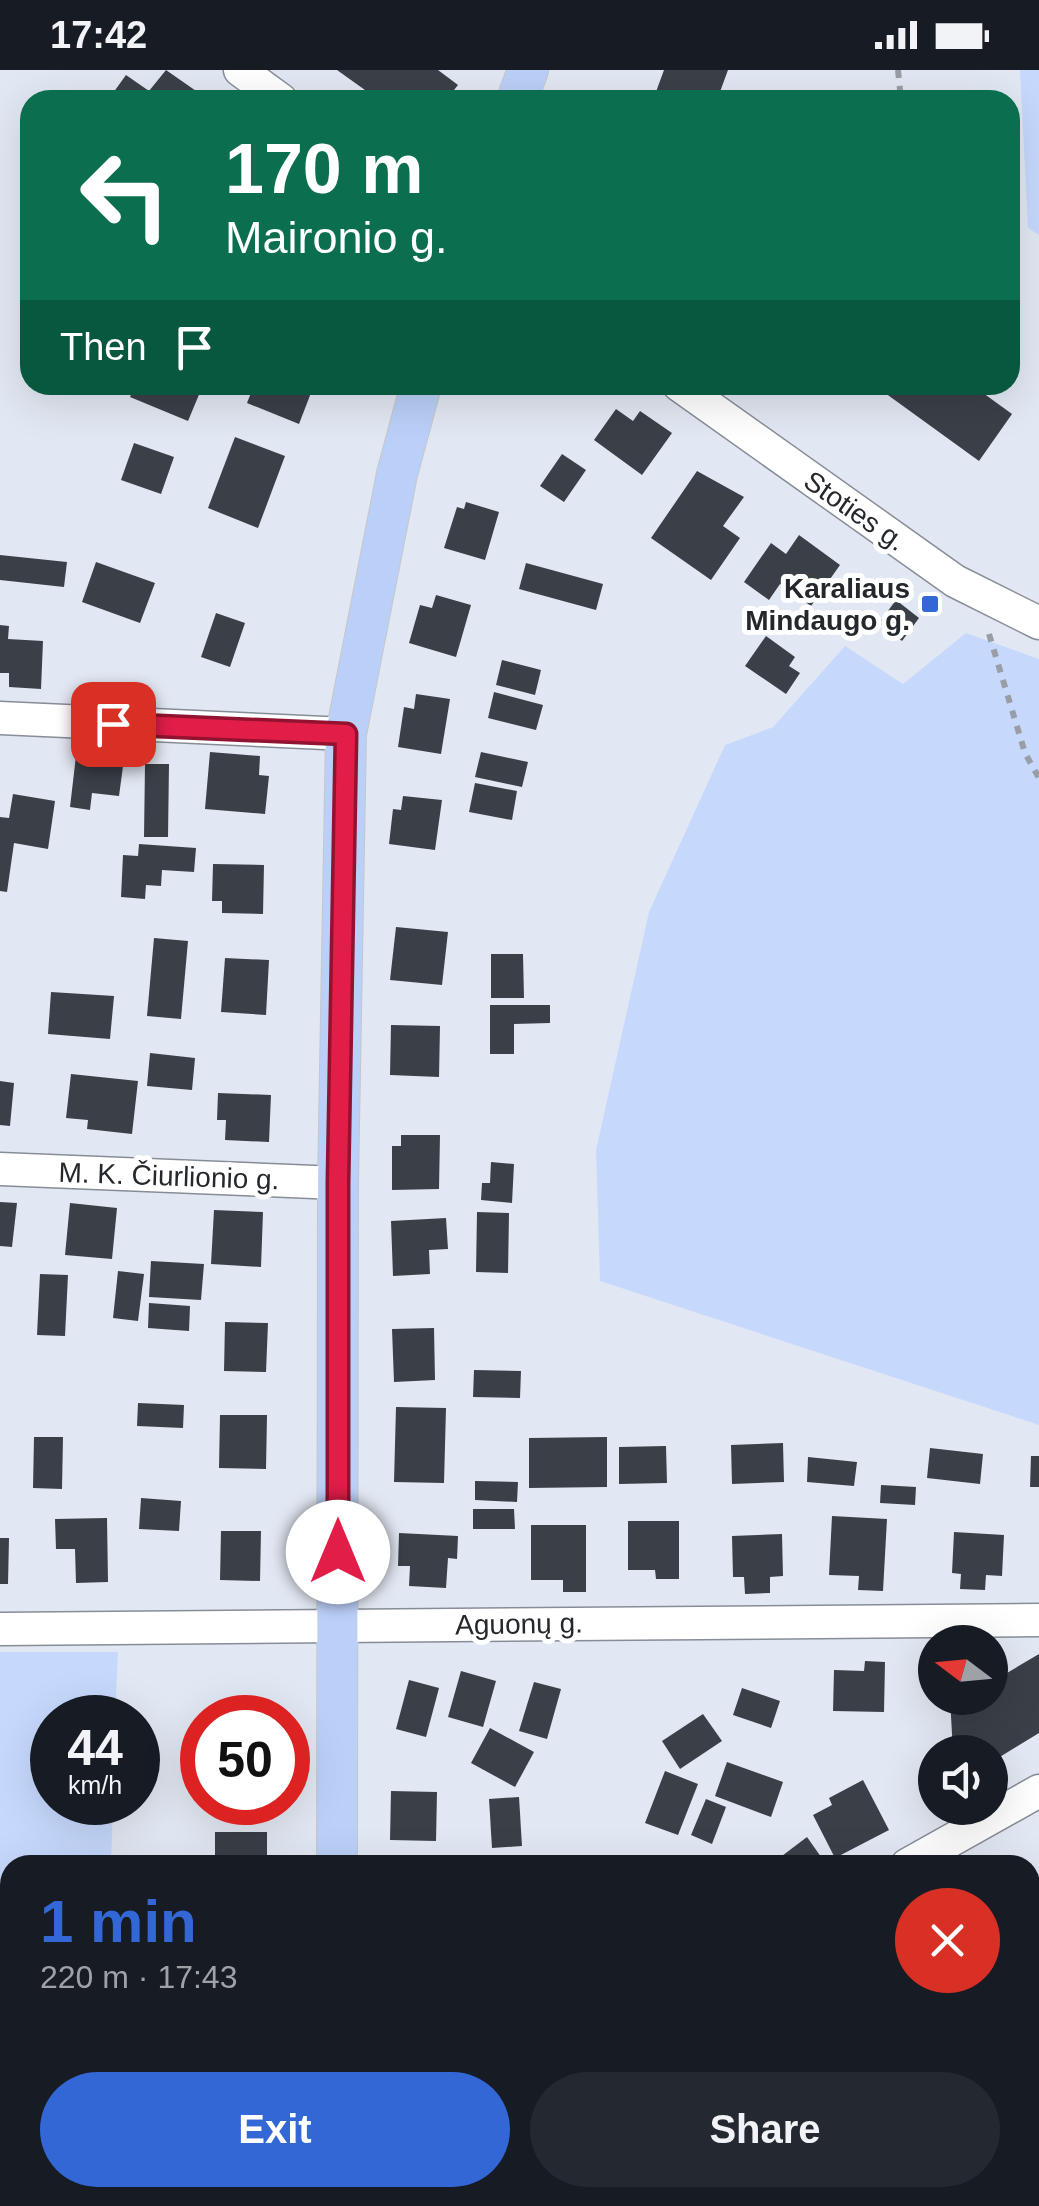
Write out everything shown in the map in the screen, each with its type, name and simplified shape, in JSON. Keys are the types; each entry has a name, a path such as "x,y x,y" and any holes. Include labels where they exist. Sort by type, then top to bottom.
{"main road":[{"path":"337,1855 338,1182 346,734 397,474 418,395"}],"street":[{"path":"240,70 268,90"},
{"name":"Stoties g.","path":"693,395 955,582 1039,623"},
{"path":"0,718 346,734"},
{"name":"M. K. Čiurlionio g.","path":"0,1169 338,1182"},
{"name":"Aguonų g.","path":"0,1630 1039,1620"},
{"path":"925,1855 1039,1791"}],"path":[{"path":"999,603 988,636 1024,752 1039,778"}],"shaded area":[{"path":"1020,70 1039,70 1039,235 1028,228"},
{"path":"966,633 1039,659 1039,1425 600,1281 596,1150 649,912 725,745 773,727 845,646 903,684"},
{"path":"0,1652 118,1652 116,1695 30,1695 30,1825 112,1825 111,1855 0,1855"}],"building":[{"path":"166,70 195,90 150,90"},
{"path":"337,70 438,70 458,85 454,90 365,90"},
{"path":"664,70 728,70 721,90 657,90"},
{"path":"126,75 148,90 115,90"},
{"path":"131,395 199,395 188,421"},
{"path":"250,395 310,395 299,424 247,403"},
{"path":"888,395 986,395 1012,414 979,461"},
{"path":"616,409 633,421 640,411 672,433 642,475 594,440"},
{"path":"235,437 285,456 258,528 208,508"},
{"path":"134,443 174,457 161,494 121,480"},
{"path":"562,454 586,470 564,502 540,486"},
{"path":"697,471 744,497 723,526 740,538 711,580 651,538"},
{"path":"466,502 499,512 485,560 444,548 457,507 464,509"},
{"path":"799,535 840,565 811,606 780,584 769,600 744,582 771,543 786,554"},
{"path":"0,555 67,562 64,587 0,580"},
{"path":"96,562 155,583 140,623 82,602"},
{"path":"526,563 603,584 596,610 519,589"},
{"path":"436,595 471,605 456,657 409,643 420,605 432,608"},
{"path":"896,600 919,618 902,641 879,623"},
{"path":"216,613 245,623 230,667 201,657"},
{"path":"0,625 9,626 8,639 43,641 41,689 9,687 9,673 0,673"},
{"path":"766,636 795,657 789,666 800,673 786,694 745,666"},
{"path":"502,660 541,670 535,695 496,685"},
{"path":"494,692 543,705 536,730 488,718"},
{"path":"416,694 450,699 441,754 398,747 404,707 414,709"},
{"path":"100,741 126,744 119,796 92,793 90,810 70,807 76,756 98,758"},
{"path":"210,752 260,756 259,775 269,776 265,814 205,809"},
{"path":"481,752 528,762 522,787 475,777"},
{"path":"145,764 169,764 168,837 144,837"},
{"path":"475,783 517,791 512,820 469,812"},
{"path":"13,794 55,801 48,849 14,843 7,892 0,891 0,817 9,818"},
{"path":"403,796 442,800 435,850 389,844 393,809 401,810"},
{"path":"139,844 196,848 194,872 162,870 161,886 146,885 145,899 121,897 123,855 138,856"},
{"path":"213,864 264,865 263,914 222,913 222,901 212,901"},
{"path":"396,927 448,932 442,985 390,980"},
{"path":"154,938 188,941 181,1019 147,1016"},
{"path":"491,954 523,954 524,998 491,998"},
{"path":"225,958 269,960 266,1015 221,1012"},
{"path":"51,992 114,996 110,1039 48,1034"},
{"path":"490,1005 550,1005 550,1023 514,1024 514,1054 490,1054"},
{"path":"391,1025 440,1026 439,1077 390,1075"},
{"path":"150,1053 195,1058 192,1090 147,1086"},
{"path":"71,1074 138,1081 132,1134 87,1129 88,1120 66,1118"},
{"path":"0,1081 14,1083 10,1126 0,1125"},
{"path":"218,1093 271,1095 269,1142 225,1140 226,1120 217,1120"},
{"path":"401,1135 440,1135 439,1189 392,1190 392,1146 401,1146"},
{"path":"491,1162 514,1164 512,1203 481,1200 482,1183 490,1183"},
{"path":"0,1202 17,1203 12,1247 0,1246"},
{"path":"70,1203 117,1208 112,1259 65,1255"},
{"path":"214,1210 263,1212 261,1267 211,1264"},
{"path":"477,1212 509,1213 508,1273 476,1272"},
{"path":"446,1218 448,1249 429,1250 430,1274 393,1276 391,1221"},
{"path":"151,1261 204,1264 201,1300 149,1297"},
{"path":"118,1271 144,1274 138,1321 113,1318"},
{"path":"40,1274 68,1275 65,1336 37,1335"},
{"path":"149,1303 190,1306 189,1331 148,1328"},
{"path":"225,1322 268,1323 266,1372 224,1371"},
{"path":"434,1328 435,1380 394,1382 392,1329"},
{"path":"474,1370 521,1371 520,1398 473,1397"},
{"path":"138,1403 184,1405 183,1428 137,1426"},
{"path":"396,1407 446,1408 444,1483 394,1482"},
{"path":"220,1415 267,1415 266,1469 219,1468"},
{"path":"34,1437 63,1437 62,1489 33,1488"},
{"path":"607,1437 607,1487 529,1488 529,1438"},
{"path":"783,1443 784,1482 732,1484 731,1445"},
{"path":"666,1446 667,1483 619,1484 619,1447"},
{"path":"930,1448 983,1454 980,1484 927,1478"},
{"path":"1031,1456 1039,1456 1039,1487 1030,1487"},
{"path":"808,1457 857,1462 854,1486 807,1482"},
{"path":"475,1481 518,1482 517,1502 475,1500"},
{"path":"881,1485 916,1487 915,1505 880,1503"},
{"path":"141,1498 181,1501 179,1531 139,1529"},
{"path":"473,1509 514,1509 515,1529 473,1529"},
{"path":"832,1516 887,1519 883,1591 858,1590 859,1576 829,1575"},
{"path":"107,1518 108,1582 76,1583 75,1549 56,1549 55,1519"},
{"path":"628,1521 679,1521 679,1579 656,1579 655,1570 628,1570"},
{"path":"531,1525 586,1525 586,1592 563,1592 563,1580 531,1580"},
{"path":"221,1531 261,1531 260,1581 220,1580"},
{"path":"954,1532 1004,1535 1002,1576 986,1575 985,1590 960,1589 961,1574 952,1573"},
{"path":"399,1533 458,1536 457,1559 448,1558 446,1588 409,1586 410,1566 398,1566"},
{"path":"782,1534 783,1576 770,1577 770,1593 745,1594 744,1577 733,1577 732,1536"},
{"path":"0,1538 9,1538 8,1584 0,1584"},
{"path":"1039,1654 1039,1733 1008,1752 1008,1735 952,1735 951,1715 1008,1715 1008,1672"},
{"path":"865,1661 885,1662 884,1712 833,1711 834,1670 864,1671"},
{"path":"461,1671 496,1681 483,1727 448,1717"},
{"path":"409,1680 439,1688 426,1737 396,1729"},
{"path":"534,1682 561,1689 547,1739 519,1731"},
{"path":"742,1688 780,1701 771,1728 733,1715"},
{"path":"703,1714 722,1741 680,1769 662,1741"},
{"path":"490,1728 534,1752 515,1787 471,1763"},
{"path":"727,1762 783,1782 771,1817 715,1796"},
{"path":"665,1771 698,1784 678,1835 645,1823"},
{"path":"863,1780 889,1830 841,1855 833,1855 813,1815 832,1805 829,1798"},
{"path":"391,1791 437,1792 436,1841 390,1840"},
{"path":"519,1797 522,1846 492,1848 489,1799"},
{"path":"706,1799 726,1807 712,1844 691,1835"},
{"path":"215,1832 267,1832 267,1855 215,1855"},
{"path":"807,1837 820,1855 783,1855"}],"place":[{"name":"Karaliaus Mindaugo g.","path":"930,604"}],"route":[{"path":"113,724 346,734 338,1182 338,1552"}]}
